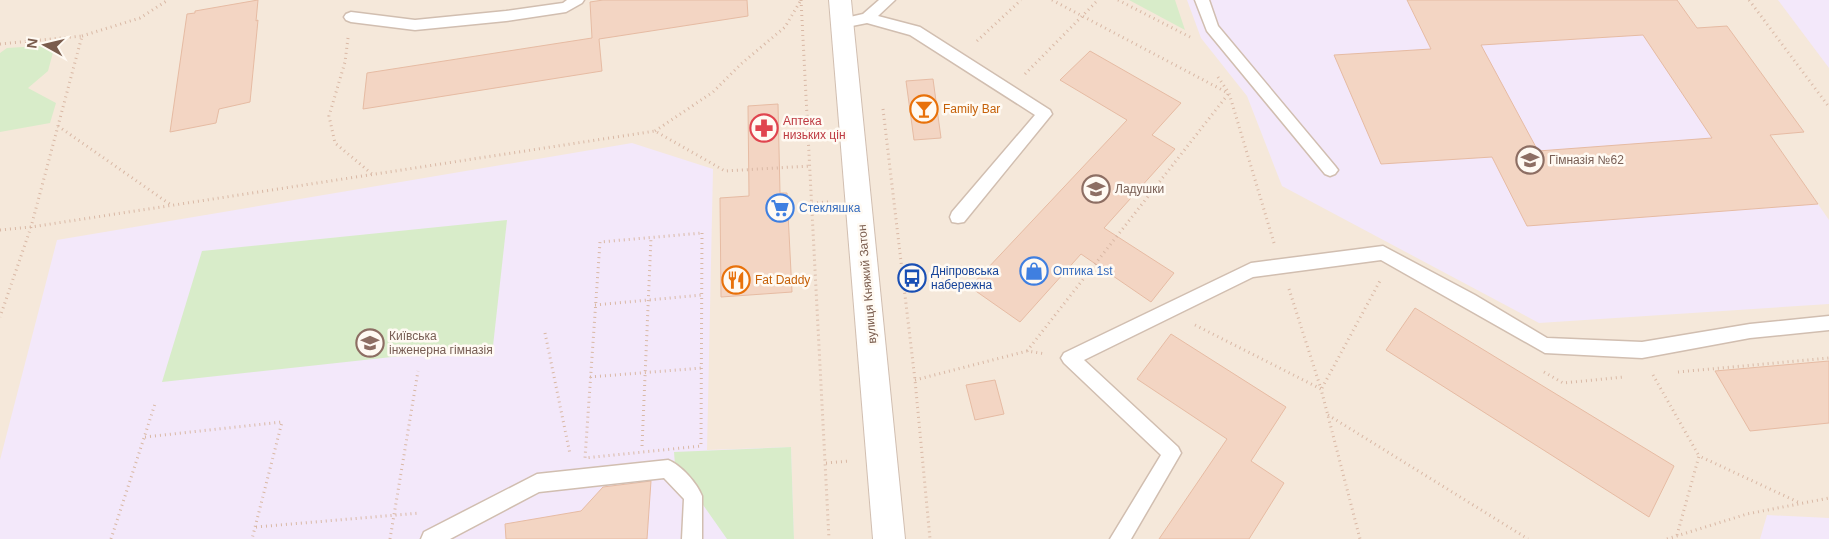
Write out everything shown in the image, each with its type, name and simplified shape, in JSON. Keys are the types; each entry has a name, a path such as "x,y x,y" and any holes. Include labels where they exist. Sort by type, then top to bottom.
{"street":[{"name":"вулиця Княжий Затон","path":"850,14 889,539"}],"lane":[{"path":"351,17 416,24 506,16 566,7 576,0"},
{"path":"850,14 888,0"},
{"path":"1202,0 1212,28 1330,170"},
{"path":"850,14 915,31 1045,114 958,217"},
{"path":"1120,539 1172,453 1070,358 1251,270 1383,253 1469,300 1545,345 1642,350 1750,331 1829,323"},
{"path":"431,539 537,483 668,469 693,496 692,539"}],"path":[{"path":"0,44 82,36 140,18 168,0"},
{"path":"0,230 171,206 655,132 713,92 741,64 785,27 801,0"},
{"path":"801,0 829,539"},
{"path":"959,59 1021,0"},
{"path":"1027,351 1229,93 1052,0"},
{"path":"1008,90 1098,0"},
{"path":"1118,0 1195,40"},
{"path":"1749,0 1829,107"},
{"path":"351,17 345,62 329,116 335,142 372,175"},
{"path":"0,318 30,227 82,36"},
{"path":"0,49 5,45"},
{"path":"882,106 915,380 930,539"},
{"path":"58,126 171,206"},
{"path":"655,132 725,171 810,166"},
{"path":"702,233 702,296 701,446 585,458 600,242 702,233"},
{"path":"641,472 651,238"},
{"path":"1360,539 1321,389 1381,278"},
{"path":"595,305 702,296"},
{"path":"1167,311 1321,389"},
{"path":"545,333 576,479"},
{"path":"915,380 1027,351 1070,358"},
{"path":"590,377 702,368"},
{"path":"390,539 418,371"},
{"path":"1653,374 1699,456 1800,503"},
{"path":"111,539 155,404"},
{"path":"1328,415 1528,539"},
{"path":"145,437 282,422 252,539"},
{"path":"1677,536 1699,456"},
{"path":"1667,539 1715,522 1829,498"},
{"path":"256,527 424,512"}],"shaded area":[{"path":"0,0 1829,0 1829,539 0,539"},
{"name":"Гімназія №62","path":"1187,0 1677,0 1697,28 1725,27 1804,132 1770,135 1829,220 1829,304 1539,323 1282,186 1247,96 1201,38"},
{"path":"1778,0 1829,0 1829,68"},
{"name":"Київська інженерна гімназія","path":"632,143 713,169 707,450 791,447 794,539 0,539 0,460 57,240"},
{"path":"1767,515 1829,518 1829,539 1760,539"}],"green space":[{"path":"1129,0 1175,0 1185,30"},
{"path":"55,45 48,71 28,88 56,103 50,123 0,132 0,53 7,48"},
{"path":"507,220 493,346 162,382 202,251"},
{"path":"791,447 794,539 727,539 675,465 674,452"}],"building":[{"path":"258,0 256,21 258,20 250,102 219,109 216,123 170,132 187,14"},
{"path":"603,0 747,0 748,16 599,39 602,71 363,109 367,73 592,38 590,2"},
{"path":"1407,0 1677,0 1697,28 1727,26 1804,132 1770,135 1818,204 1527,226 1492,157 1381,164 1334,55 1431,49","holes":["1643,35 1712,138 1538,151 1481,45"]},
{"path":"1090,51 1181,103 1152,135 1175,149 1104,228 1174,273 1151,302 1081,254 1020,322 970,287 1127,120 1060,80"},
{"path":"933,79 941,138 914,140 906,81"},
{"path":"778,104 780,193 787,193 792,292 721,297 720,198 749,196 748,106"},
{"path":"1415,308 1674,466 1649,517 1386,350"},
{"path":"1171,334 1286,407 1251,461 1284,483 1249,539 1159,539 1227,439 1137,379"},
{"path":"1829,361 1829,423 1750,431 1715,371"},
{"path":"995,380 1004,414 975,420 966,385"},
{"path":"651,481 647,539 506,539 505,524 581,511 603,487"}],"place":[{"name":"Family Bar","path":"924,109"},
{"name":"Аптека низьких цін","path":"764,128"},
{"name":"Гімназія №62","path":"1530,160"},
{"name":"Ладушки","path":"1096,189"},
{"name":"Стекляшка","path":"780,208"},
{"name":"Оптика 1st","path":"1034,271"},
{"name":"Дніпровська набережна","path":"912,278"},
{"name":"Fat Daddy","path":"736,280"},
{"name":"Київська інженерна гімназія","path":"370,343"}]}
